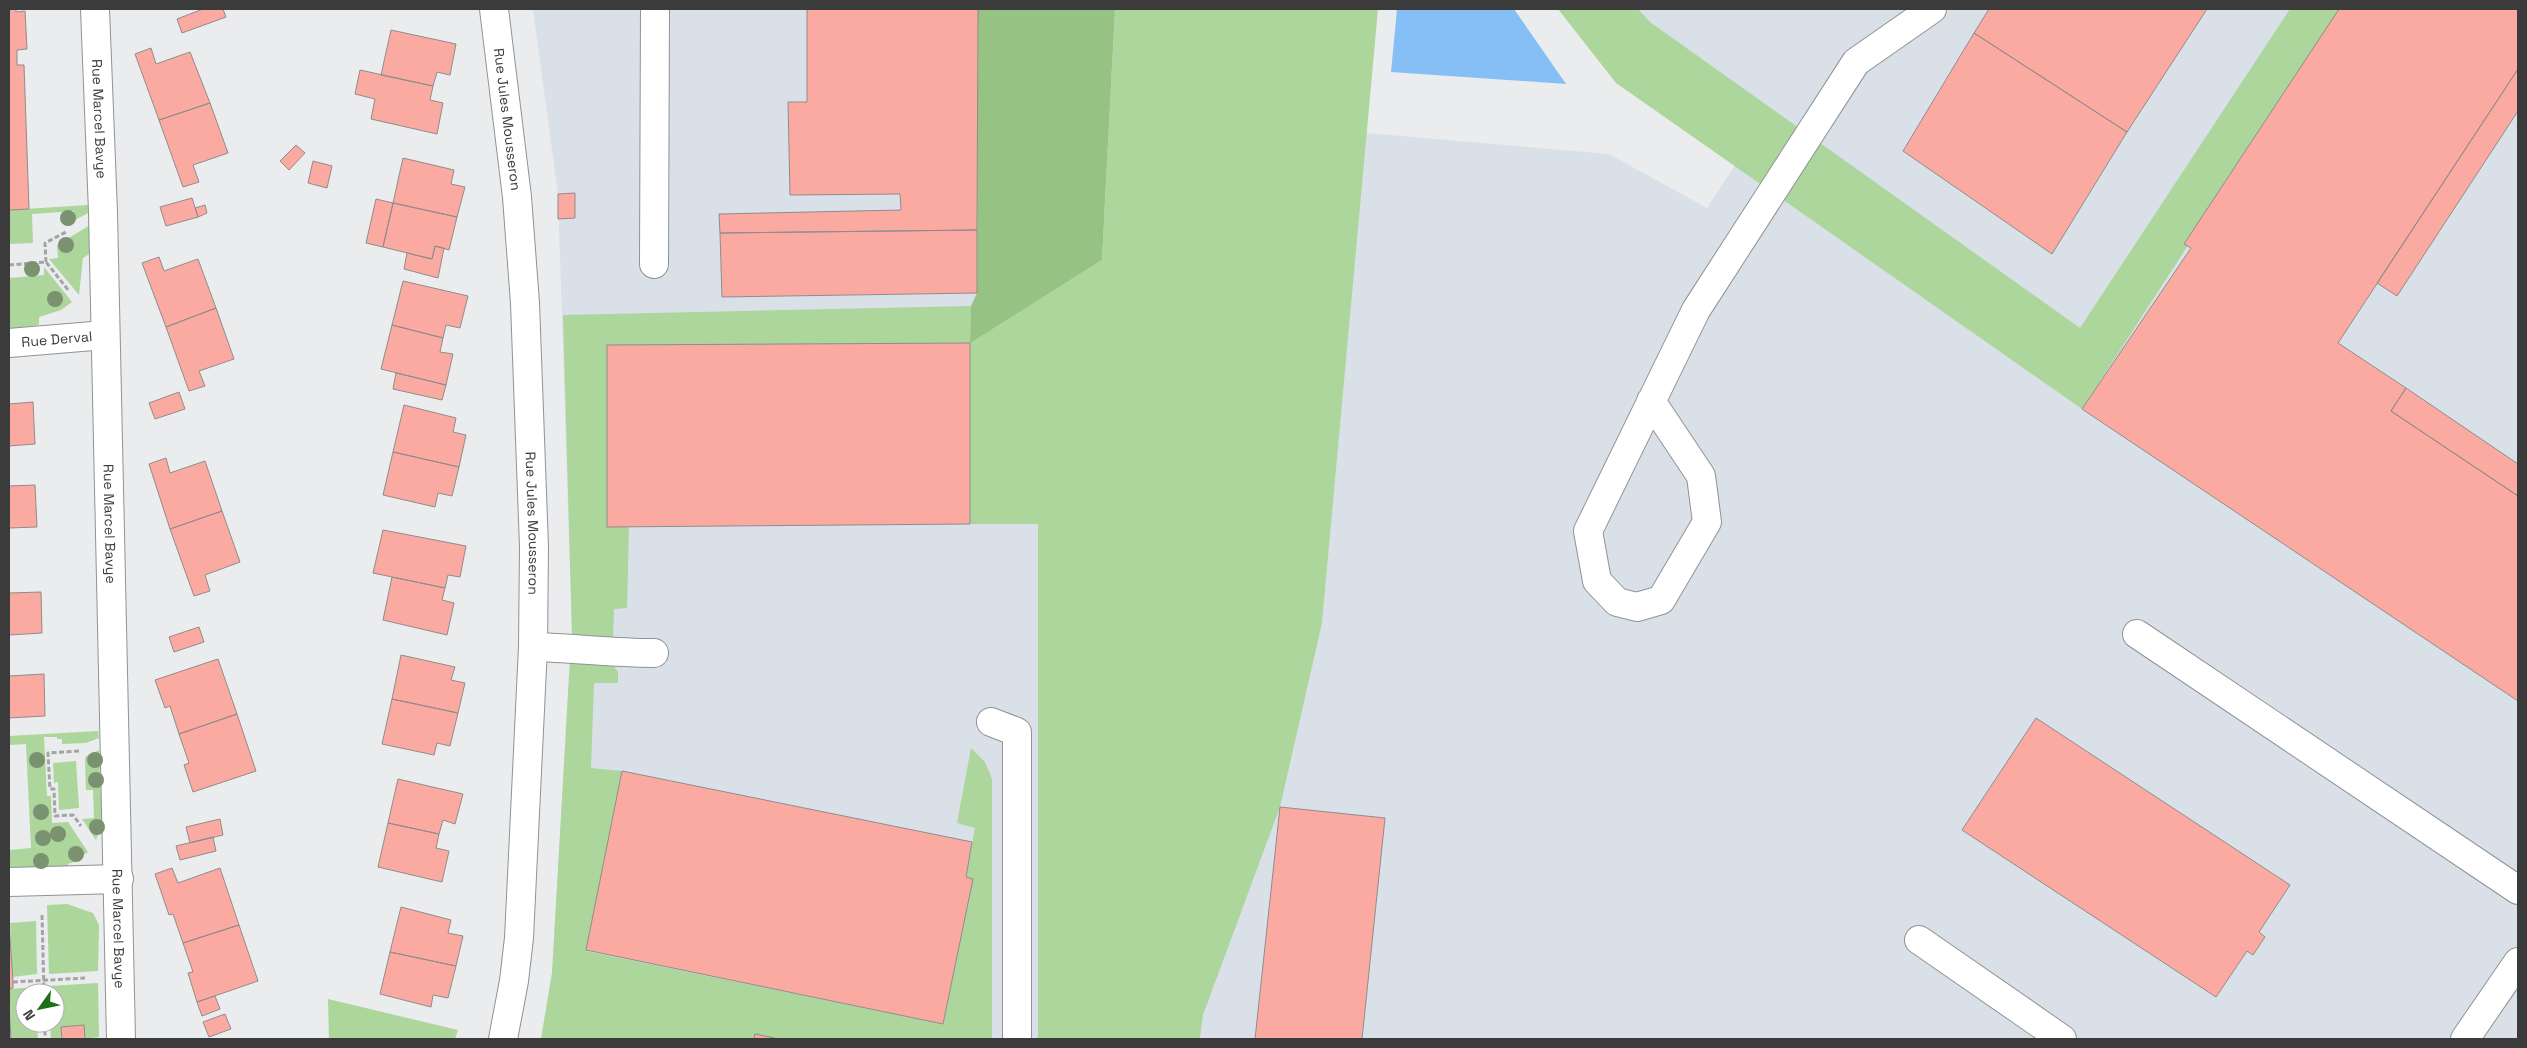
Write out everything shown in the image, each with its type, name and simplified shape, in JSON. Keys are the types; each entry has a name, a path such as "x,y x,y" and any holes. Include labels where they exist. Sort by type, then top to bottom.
{"street":[{"name":"Rue Marcel Bavye","path":"95,9 103,212 116,736 121,1039"},
{"name":"Rue Jules Mousseron","path":"494,9 509,115 525,303 534,547 533,647 518,938 514,981 502,1039"},
{"path":"654,264 656,9"},
{"path":"1651,402 1701,476 1707,522 1660,600 1637,607 1617,602 1597,581 1588,531 1651,402 1696,310 1856,62 1932,9"},
{"name":"Rue Derval","path":"9,343 105,334"},
{"path":"2137,634 2518,890"},
{"path":"533,647 571,648 612,653 654,653"},
{"path":"991,722 1017,732 1017,1039"},
{"path":"9,882 119,879"},
{"path":"1919,940 2062,1039"},
{"path":"2465,1039 2518,962"}],"path":[{"path":"9,265 46,262 105,334"},
{"path":"84,831 73,815 56,816 54,789 50,789 48,753 80,750 116,736"},
{"path":"42,882 43,983"},
{"path":"13,982 121,976"}],"shaded area":[{"path":"533,9 978,9 977,293 971,306 971,524 1038,524 1038,1039 541,1039 552,973 572,635 558,194"},
{"path":"1638,9 2518,9 2518,1039 1200,1039 1203,1015 1322,623 1366,133 1609,154 1707,208 1772,109 1650,22"}],"green space":[{"path":"978,9 1115,9 1102,260 970,343 971,306 977,293"},
{"path":"1115,9 1378,9 1322,623 1280,807 1203,1015 1200,1039 1038,1039 1038,524 970,524 970,343 629,527 627,608 614,609 613,639 572,635 563,315 971,306 970,342 1102,260"},
{"path":"1558,9 1638,9 1650,22 2080,328 2290,9 2341,9 2082,409 1616,83"},
{"path":"88,205 88,213 75,220 74,211 32,214 33,243 9,244 9,210"},
{"path":"90,225 91,253 83,258 79,295 49,259 58,258 57,245"},
{"path":"44,267 72,302 61,310 39,317 39,325 9,329 9,278 44,275"},
{"path":"570,658 611,663 618,672 618,683 594,683 591,768 622,771 586,951 943,1024 972,879 966,877 975,828 957,823 971,748 985,762 992,779 992,1039 779,1039 756,1035 754,1039 541,1039 552,973"},
{"path":"98,731 99,738 86,743 62,744 62,739 57,739 57,737 44,737 47,796 51,796 52,823 68,822 88,852 68,864 67,869 9,867 9,850 31,848 26,744 9,745 9,736"},
{"path":"99,750 102,823 96,840 82,819 94,818 93,790 86,790 85,757"},
{"path":"76,761 79,808 59,810 58,782 54,783 53,763"},
{"path":"67,904 93,913 99,925 98,971 49,974 47,905"},
{"path":"36,921 37,974 12,977 10,923"},
{"path":"98,983 99,1037 85,1039 83,1025 65,1027 65,985"},
{"path":"9,989 15,989 15,1033 38,1033 38,1039 11,1039"},
{"path":"328,999 458,1030 455,1039 329,1039"},
{"path":"51,1033 62,1033 62,1039 51,1039"}],"water":[{"path":"1397,9 1514,9 1566,84 1391,72"}],"building":[{"path":"9,9 16,9 16,12 25,11 27,49 17,50 17,65 24,65 29,209 9,210"},
{"path":"203,9 223,9 226,17 182,33 177,19"},
{"path":"807,9 978,9 977,230 720,233 719,214 901,210 900,194 790,195 788,102 807,102"},
{"path":"1989,9 2207,9 2127,132 1974,33"},
{"path":"2339,9 2518,9 2518,69 2338,343 2406,388 2391,411 2518,496 2518,701 2082,409 2191,248 2184,244"},
{"path":"391,30 456,44 450,75 437,72 433,86 381,75"},
{"path":"1974,33 2127,132 2052,254 1903,151"},
{"path":"151,48 156,64 190,52 210,103 159,120 135,54"},
{"path":"2518,69 2518,111 2397,296 2377,283"},
{"path":"360,70 433,86 430,100 443,103 437,134 371,119 375,99 355,94"},
{"path":"210,103 228,153 193,165 199,182 183,187 159,120"},
{"path":"296,145 305,153 289,170 280,161"},
{"path":"403,158 454,170 451,184 465,187 457,217 393,203"},
{"path":"313,161 332,166 327,188 308,183"},
{"path":"575,193 575,218 558,219 558,194"},
{"path":"192,198 198,217 166,226 160,207"},
{"path":"376,199 393,203 383,247 366,243"},
{"path":"393,203 457,217 449,250 435,246 432,259 383,247"},
{"path":"205,205 207,213 198,217 195,208"},
{"path":"977,230 977,293 722,297 720,233"},
{"path":"435,246 444,248 438,278 404,269 407,253 432,259"},
{"path":"159,257 164,271 198,259 216,308 166,327 142,263"},
{"path":"403,281 468,296 460,328 446,325 443,338 392,325"},
{"path":"216,308 234,359 199,371 205,386 189,391 166,327"},
{"path":"392,325 443,338 440,352 453,354 446,385 381,369"},
{"path":"970,343 970,524 607,527 607,345"},
{"path":"396,373 446,385 442,400 393,389"},
{"path":"2406,388 2518,464 2518,496 2391,411"},
{"path":"179,392 185,409 155,419 149,403"},
{"path":"33,402 35,444 9,446 9,404"},
{"path":"404,405 456,418 453,432 466,435 459,467 393,452"},
{"path":"393,452 459,467 452,496 438,493 435,507 383,495"},
{"path":"166,458 170,473 205,461 222,511 170,529 149,464"},
{"path":"35,485 37,527 9,528 9,486"},
{"path":"222,511 240,562 205,575 210,591 194,596 170,529"},
{"path":"383,530 466,546 460,577 448,575 445,588 373,573"},
{"path":"392,577 445,588 442,600 454,603 447,635 383,620"},
{"path":"41,592 42,633 9,635 9,593"},
{"path":"199,627 204,642 174,652 169,637"},
{"path":"401,655 455,667 451,680 465,683 458,713 392,699"},
{"path":"218,659 237,714 179,734 170,706 165,708 155,680"},
{"path":"44,674 45,716 9,718 9,676"},
{"path":"392,699 458,713 450,746 437,743 434,755 382,744"},
{"path":"237,714 256,771 193,792 184,765 189,763 179,734"},
{"path":"2036,718 2290,885 2259,932 2265,937 2253,955 2247,951 2216,997 1962,830"},
{"path":"622,771 972,842 966,877 973,879 943,1024 586,950"},
{"path":"398,779 463,794 455,824 443,820 439,834 388,823"},
{"path":"1280,807 1385,818 1362,1039 1255,1039"},
{"path":"220,819 223,835 190,843 186,827"},
{"path":"388,823 439,834 436,848 449,851 442,882 378,867"},
{"path":"213,837 216,851 180,860 176,846"},
{"path":"172,868 178,883 220,868 239,925 183,943 173,914 169,915 155,874"},
{"path":"401,907 451,920 448,933 463,936 456,966 390,952"},
{"path":"9,923 13,988 9,989"},
{"path":"239,925 258,981 197,1002 188,973 193,972 183,943"},
{"path":"390,952 456,966 448,998 433,995 431,1007 380,994"},
{"path":"215,996 220,1009 202,1016 197,1002"},
{"path":"9,1005 11,1039 9,1039"},
{"path":"225,1014 231,1029 209,1037 203,1022"},
{"path":"84,1025 85,1039 62,1039 62,1033 65,1033 65,1027"},
{"path":"755,1034 779,1039 754,1039"}]}
